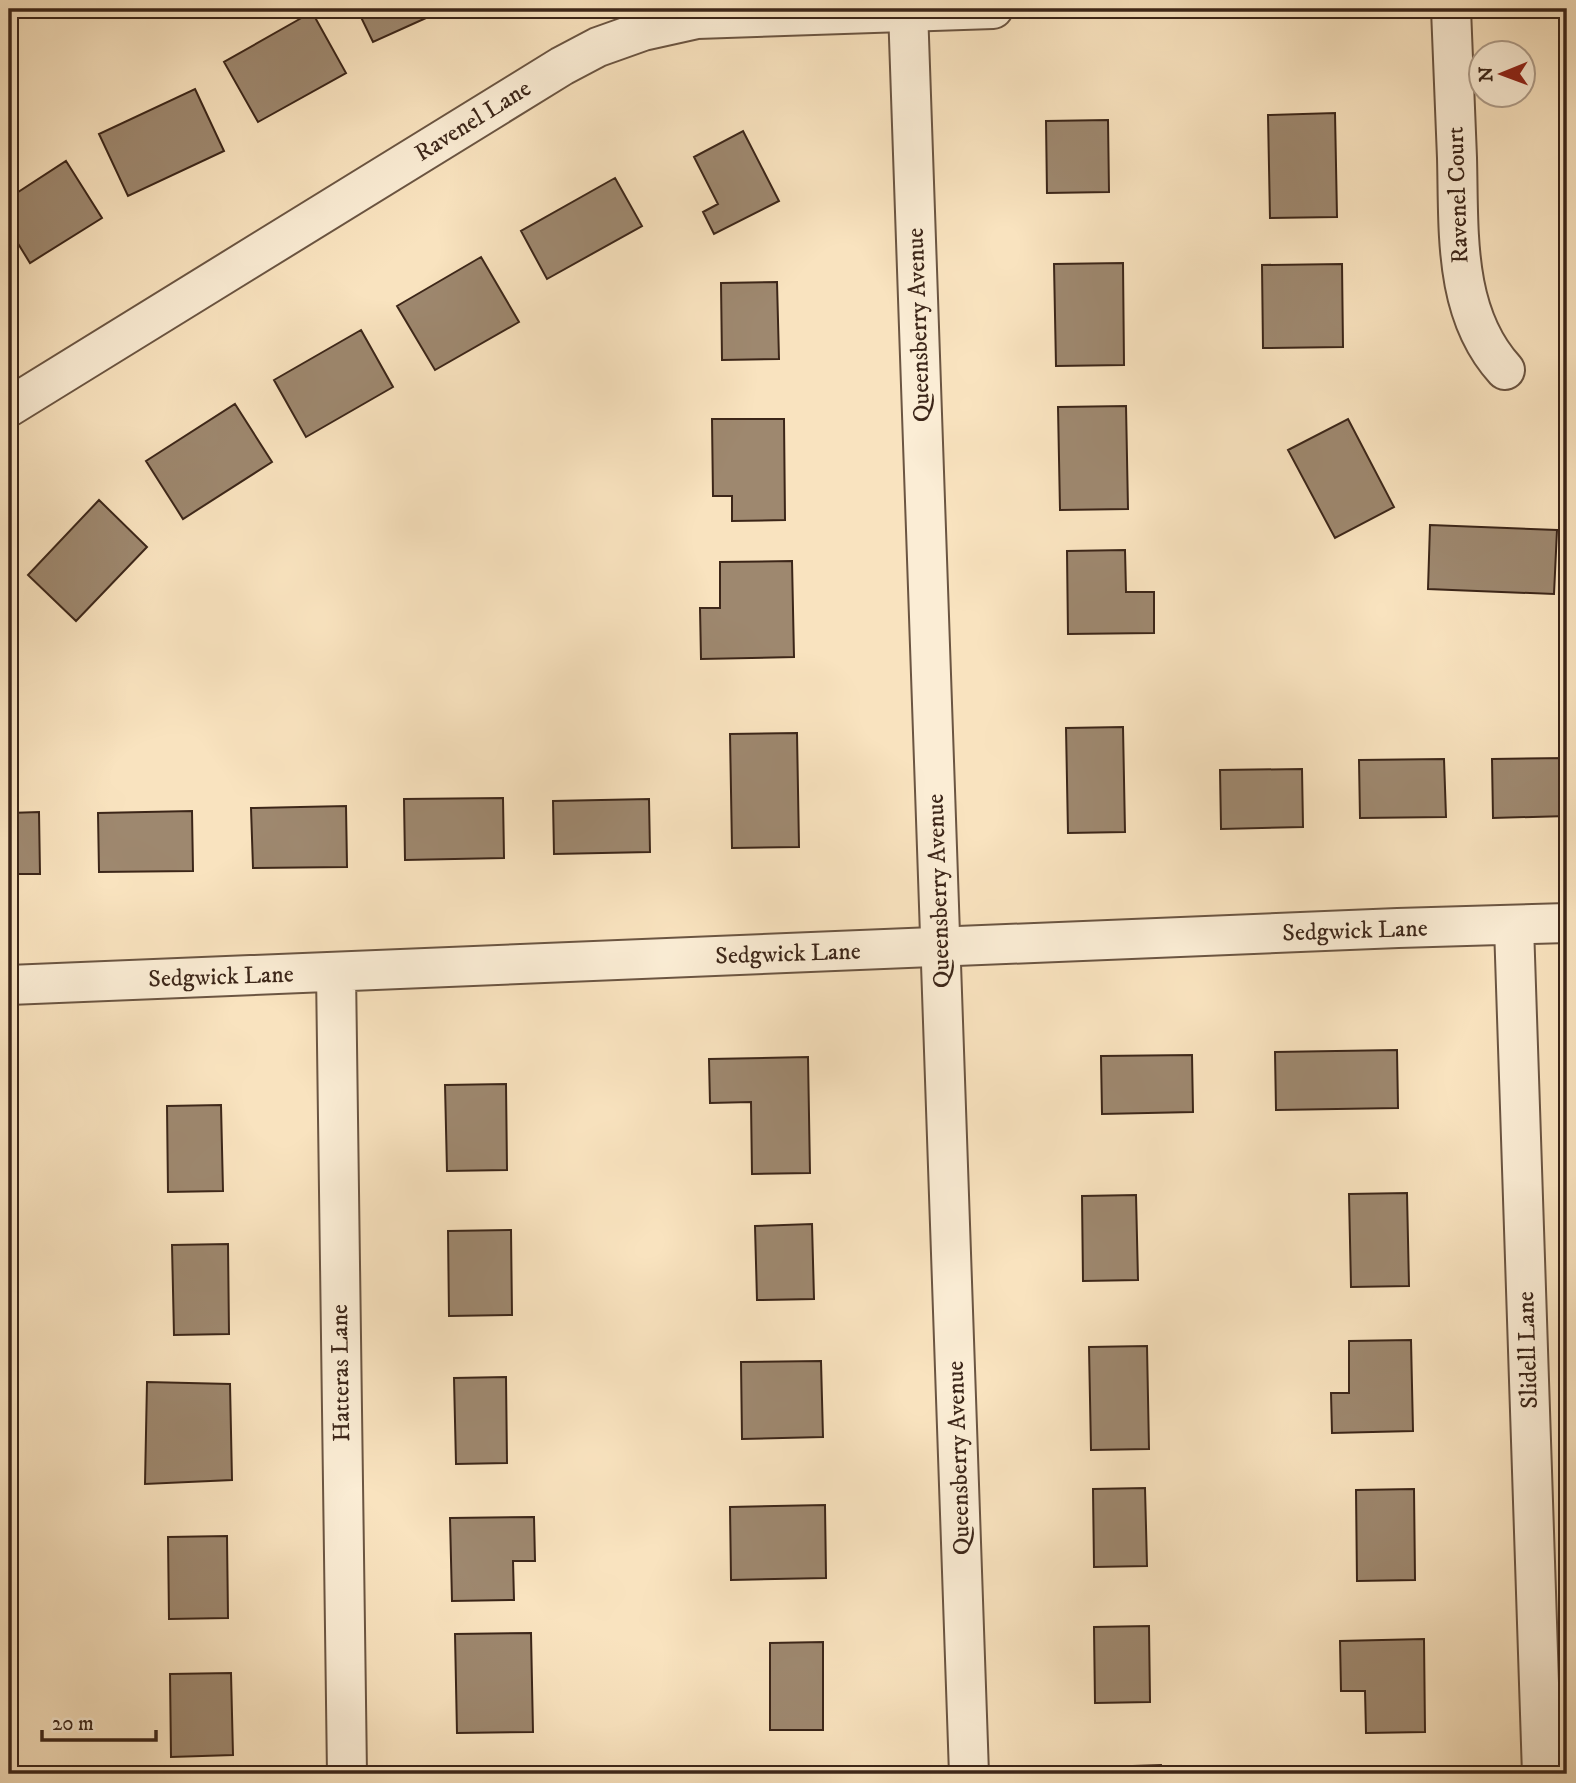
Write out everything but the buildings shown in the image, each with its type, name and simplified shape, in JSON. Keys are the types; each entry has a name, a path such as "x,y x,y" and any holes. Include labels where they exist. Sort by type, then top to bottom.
{"street":[{"name":"Ravenel Lane","path":"9,407 562,66 598,47 643,31 697,19 993,9"},
{"name":"Ravenel Court","path":"1451,9 1461,270 1473,317 1492,356 1505,370"},
{"name":"Queensberry Avenue","path":"908,10 969,1774"},
{"name":"Sedgwick Lane","path":"9,985 1567,923"},
{"name":"Slidell Lane","path":"1514,926 1542,1774"},
{"name":"Hatteras Lane","path":"336,972 347,1774"}]}
